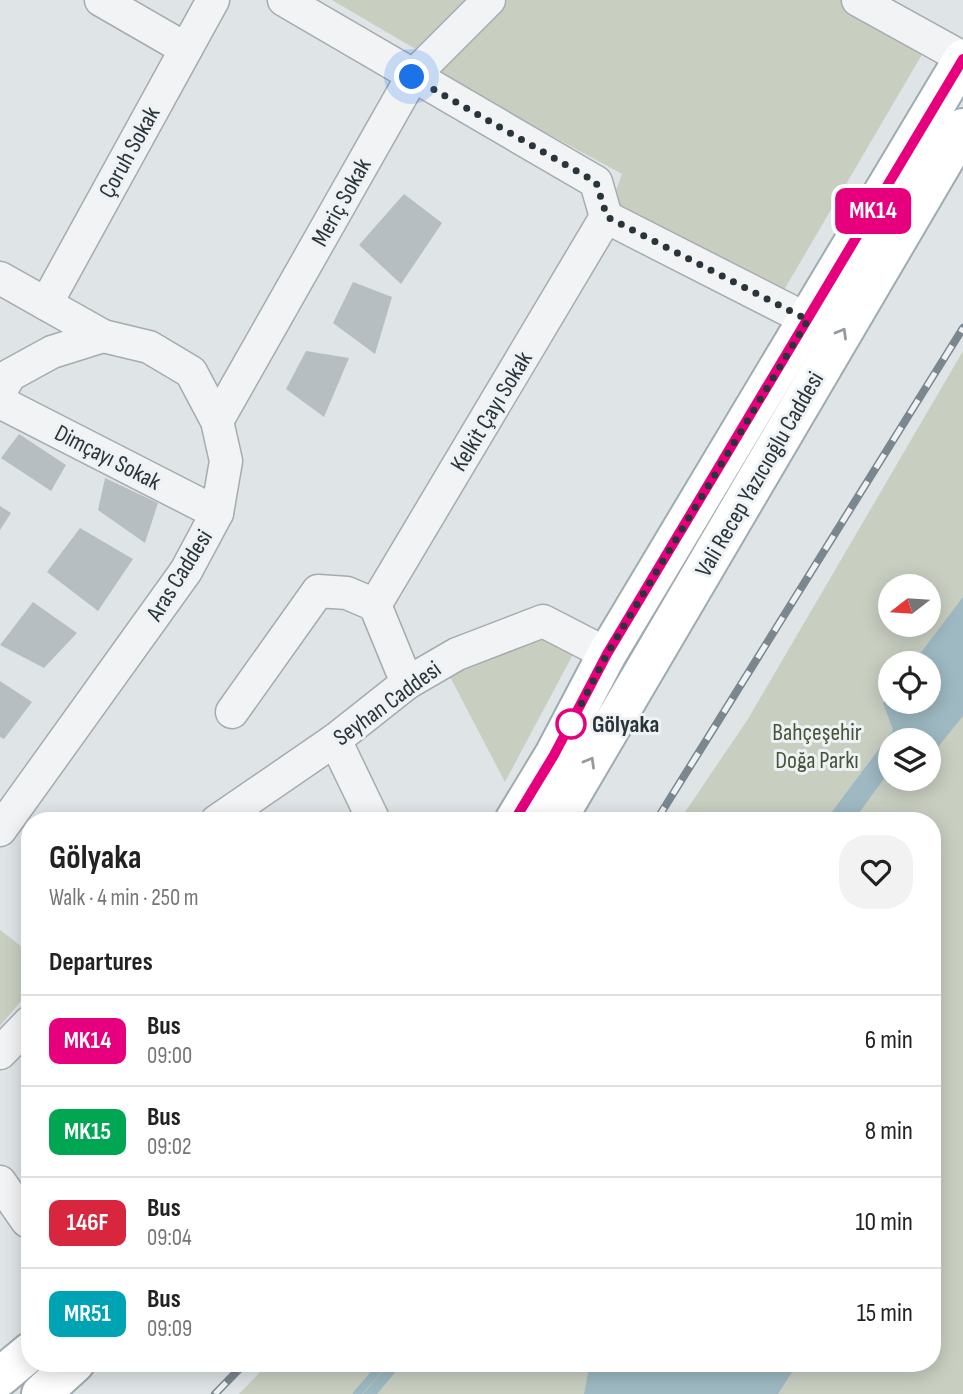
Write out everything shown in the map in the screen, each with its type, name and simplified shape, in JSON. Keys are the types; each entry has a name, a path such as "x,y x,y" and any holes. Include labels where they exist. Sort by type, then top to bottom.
{"main road":[{"name":"Vali Recep Yazıcıoğlu Caddesi","path":"519,812 554,755 607,654 963,59"},
{"name":"Vali Recep Yazıcıoğlu Caddesi","path":"561,812 963,128"},
{"path":"0,1377 21,1360"},
{"path":"41,1394 65,1372"}],"street":[{"path":"101,0 186,49"},
{"name":"Çoruh Sokak","path":"46,304 213,0"},
{"path":"284,0 596,182 607,217 808,320"},
{"name":"Meriç Sokak","path":"217,421 412,77 489,0"},
{"path":"858,0 963,59"},
{"name":"Kelkit Çayı Sokak","path":"374,605 607,217"},
{"name":"Aras Caddesi","path":"0,278 103,336 149,347 191,373 217,421 226,461 217,513 186,571 0,831"},
{"path":"0,392 10,375 52,352 103,336"},
{"name":"Dimçayı Sokak","path":"0,402 217,513"},
{"path":"232,712 318,590 346,593 374,605 407,683"},
{"name":"Seyhan Caddesi","path":"230,812 335,740 407,683 457,654 543,621 607,654"},
{"path":"335,740 370,812"},
{"path":"0,1053 21,1031"},
{"path":"0,1182 21,1212"}],"green space":[{"path":"332,0 477,0 424,54"},
{"path":"507,0 843,0 927,46 774,307 606,217 622,174 434,72"},
{"name":"Bahçeşehir Doğa Parkı","path":"963,351 963,1394 239,1394 260,1372 941,1372 941,812 685,812 748,719"},
{"path":"543,627 579,643 505,782 447,671"},
{"path":"0,930 21,946 21,1001 0,1026"}],"water":[{"path":"963,597 963,716 941,743 941,728 892,728 887,714 941,714 941,651 922,651 933,637 942,637 942,625"},
{"path":"878,760 878,787 860,812 840,812"},
{"path":"382,1372 395,1372 377,1394 363,1394"},
{"path":"588,1372 792,1372 778,1394 584,1394"}],"building":[{"path":"404,194 442,223 401,284 359,245"},
{"path":"353,282 392,297 375,354 333,323"},
{"path":"306,351 349,358 324,417 286,389"},
{"path":"19,434 66,465 51,491 1,458"},
{"path":"105,478 158,503 145,543 98,510"},
{"path":"0,506 11,513 0,530"},
{"path":"80,528 133,559 98,611 47,572"},
{"path":"33,602 77,633 44,668 0,645"},
{"path":"0,681 32,702 4,739 0,737"}],"waterway":[{"path":"837,812 902,725"},
{"path":"357,1394 376,1372"}],"railway":[{"path":"662,812 963,328"},
{"path":"215,1394 236,1372"}],"bus line":[{"name":"MK14","path":"519,812 554,755 607,654 963,59"}],"place":[{"name":"Gölyaka","path":"571,724"}],"route":[{"path":"412,77 596,182 607,217 808,320 607,654 571,724"}]}
